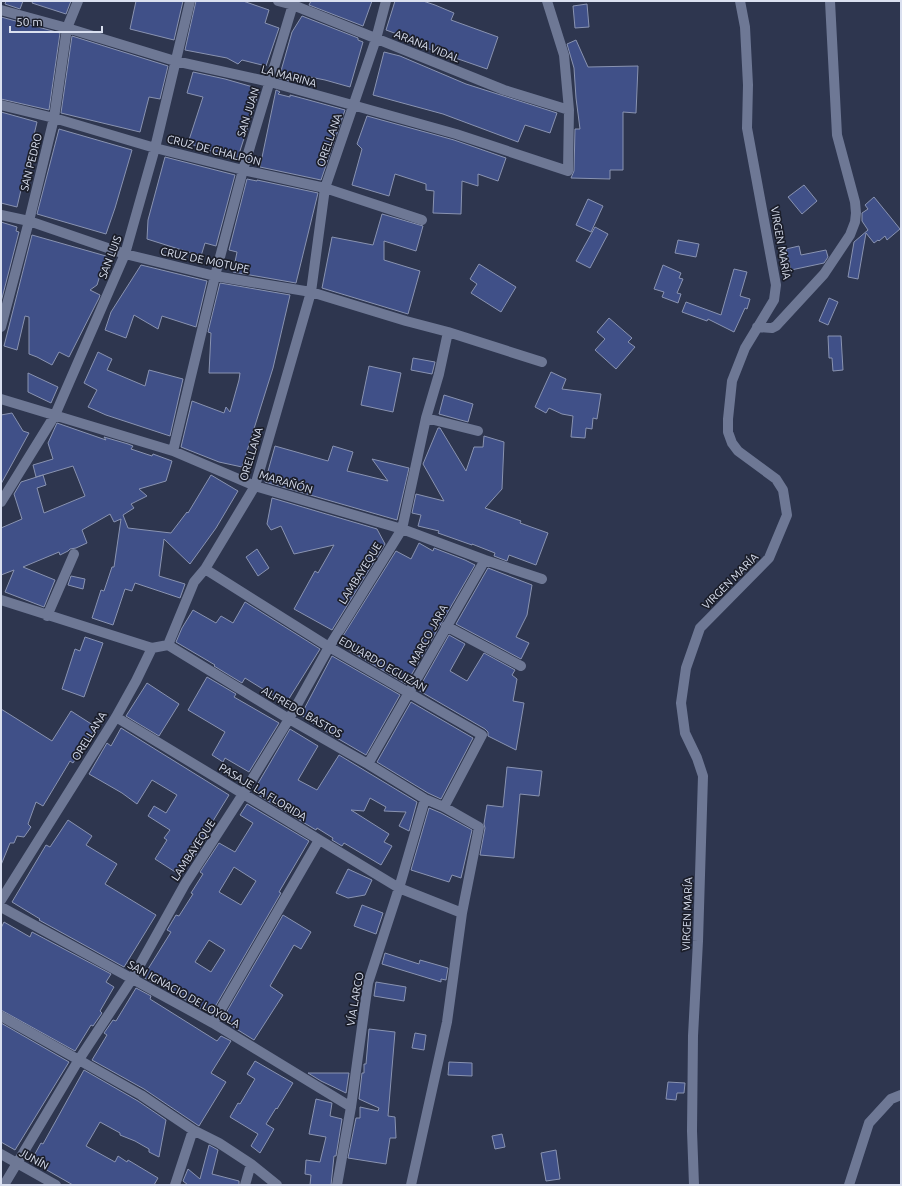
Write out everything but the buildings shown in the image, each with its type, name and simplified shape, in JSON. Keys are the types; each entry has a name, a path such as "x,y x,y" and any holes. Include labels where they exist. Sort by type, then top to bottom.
{"street":[{"name":"SAN PEDRO","path":"1,327 54,118 67,28 78,1"},
{"name":"SAN LUIS","path":"1,502 55,415 126,254 155,148 190,1"},
{"name":"ARANA VIDAL","path":"278,1 293,3 376,39 504,90 569,110"},
{"name":"ORELLANA","path":"168,645 194,582 204,569 255,486 311,292 325,188 376,39 386,1"},
{"path":"548,1 564,55 569,110"},
{"name":"VIRGEN MARÍA","path":"694,1185 692,1131 693,1036 698,941 703,776 697,758 685,733 680,703 686,668 700,628 769,558 786,515 784,490 780,483 738,451 732,443 728,432 732,381 745,348 774,300 776,285 747,128 748,85 745,27 740,1"},
{"path":"758,327 772,328 776,326 824,274 850,235 855,222 855,202 837,136 830,1"},
{"name":"SAN JUAN","path":"173,451 215,276 243,170 293,3"},
{"name":"LA MARINA","path":"1,10 67,28 175,61 270,82 456,134 568,171 569,110"},
{"name":"CRUZ DE CHALPÓN","path":"1,105 54,118 155,148 243,170 325,188 422,220"},
{"name":"CRUZ DE MOTUPE","path":"1,216 29,221 126,254 215,276 311,292 406,321 448,332 542,362"},
{"name":"LAMBAYEQUE","path":"4,1185 78,1061 132,979 185,884 290,719 329,646 402,529 426,418 439,374 448,332"},
{"name":"MARAÑÓN","path":"1,399 173,451 255,486 402,529 485,560 542,579"},
{"path":"426,418 478,431"},
{"path":"47,616 74,554"},
{"name":"MARCO JARA","path":"368,764 485,560"},
{"name":"EDUARDO EGUIZAN","path":"204,569 409,694 482,735 444,807"},
{"path":"1,600 47,616 152,648 168,645"},
{"path":"446,626 521,666"},
{"name":"ALFREDO BASTOS","path":"168,645 290,719 368,764 425,800 444,807 479,826 462,913"},
{"name":"ORELLANA","path":"1,900 116,717 152,648"},
{"name":"PASAJE LA FLORIDA","path":"116,717 399,888 462,913"},
{"name":"VÍA LARCO","path":"337,1185 352,1107 368,983 399,888 425,800"},
{"path":"213,1023 319,840"},
{"name":"SAN IGNACIO DE LOYOLA","path":"1,907 213,1023 352,1107"},
{"path":"411,1185 447,1022 462,913"},
{"path":"1,1016 78,1061 141,1095 193,1130 219,1142 251,1164 277,1185"},
{"path":"849,1185 869,1123 891,1099 901,1095"},
{"path":"175,1185 193,1130"},
{"name":"JUNÍN","path":"1,1154 56,1185"},
{"path":"245,1185 251,1164"}]}
